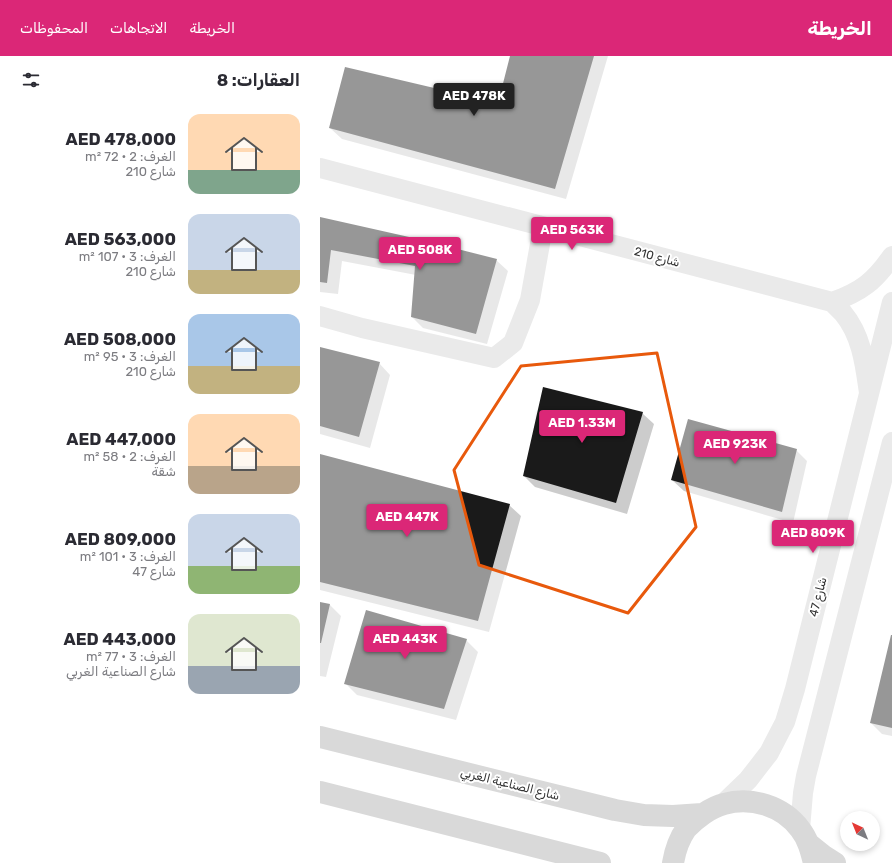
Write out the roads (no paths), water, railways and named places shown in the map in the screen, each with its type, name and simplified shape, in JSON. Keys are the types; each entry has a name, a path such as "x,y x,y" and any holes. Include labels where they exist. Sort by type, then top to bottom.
{"main road":[{"name":"شارع الصناعية الغربي","path":"320,737 615,810 644,815 673,816 702,814"},
{"path":"320,792 600,863"},
{"path":"673,863 676,849 686,830 702,814 723,804 744,801 766,804 785,814 808,845 835,863"}],"street":[{"name":"شارع 210","path":"320,168 832,302"},
{"path":"320,316 362,328 494,358 513,343 530,300 543,227"},
{"path":"869,393 863,354 859,340 843,313 832,302 848,297 863,288 876,276 892,256"},
{"name":"شارع 47","path":"723,804 748,780 769,753 785,722 795,689 892,302"},
{"path":"808,845 803,794 806,776 892,442"}]}
